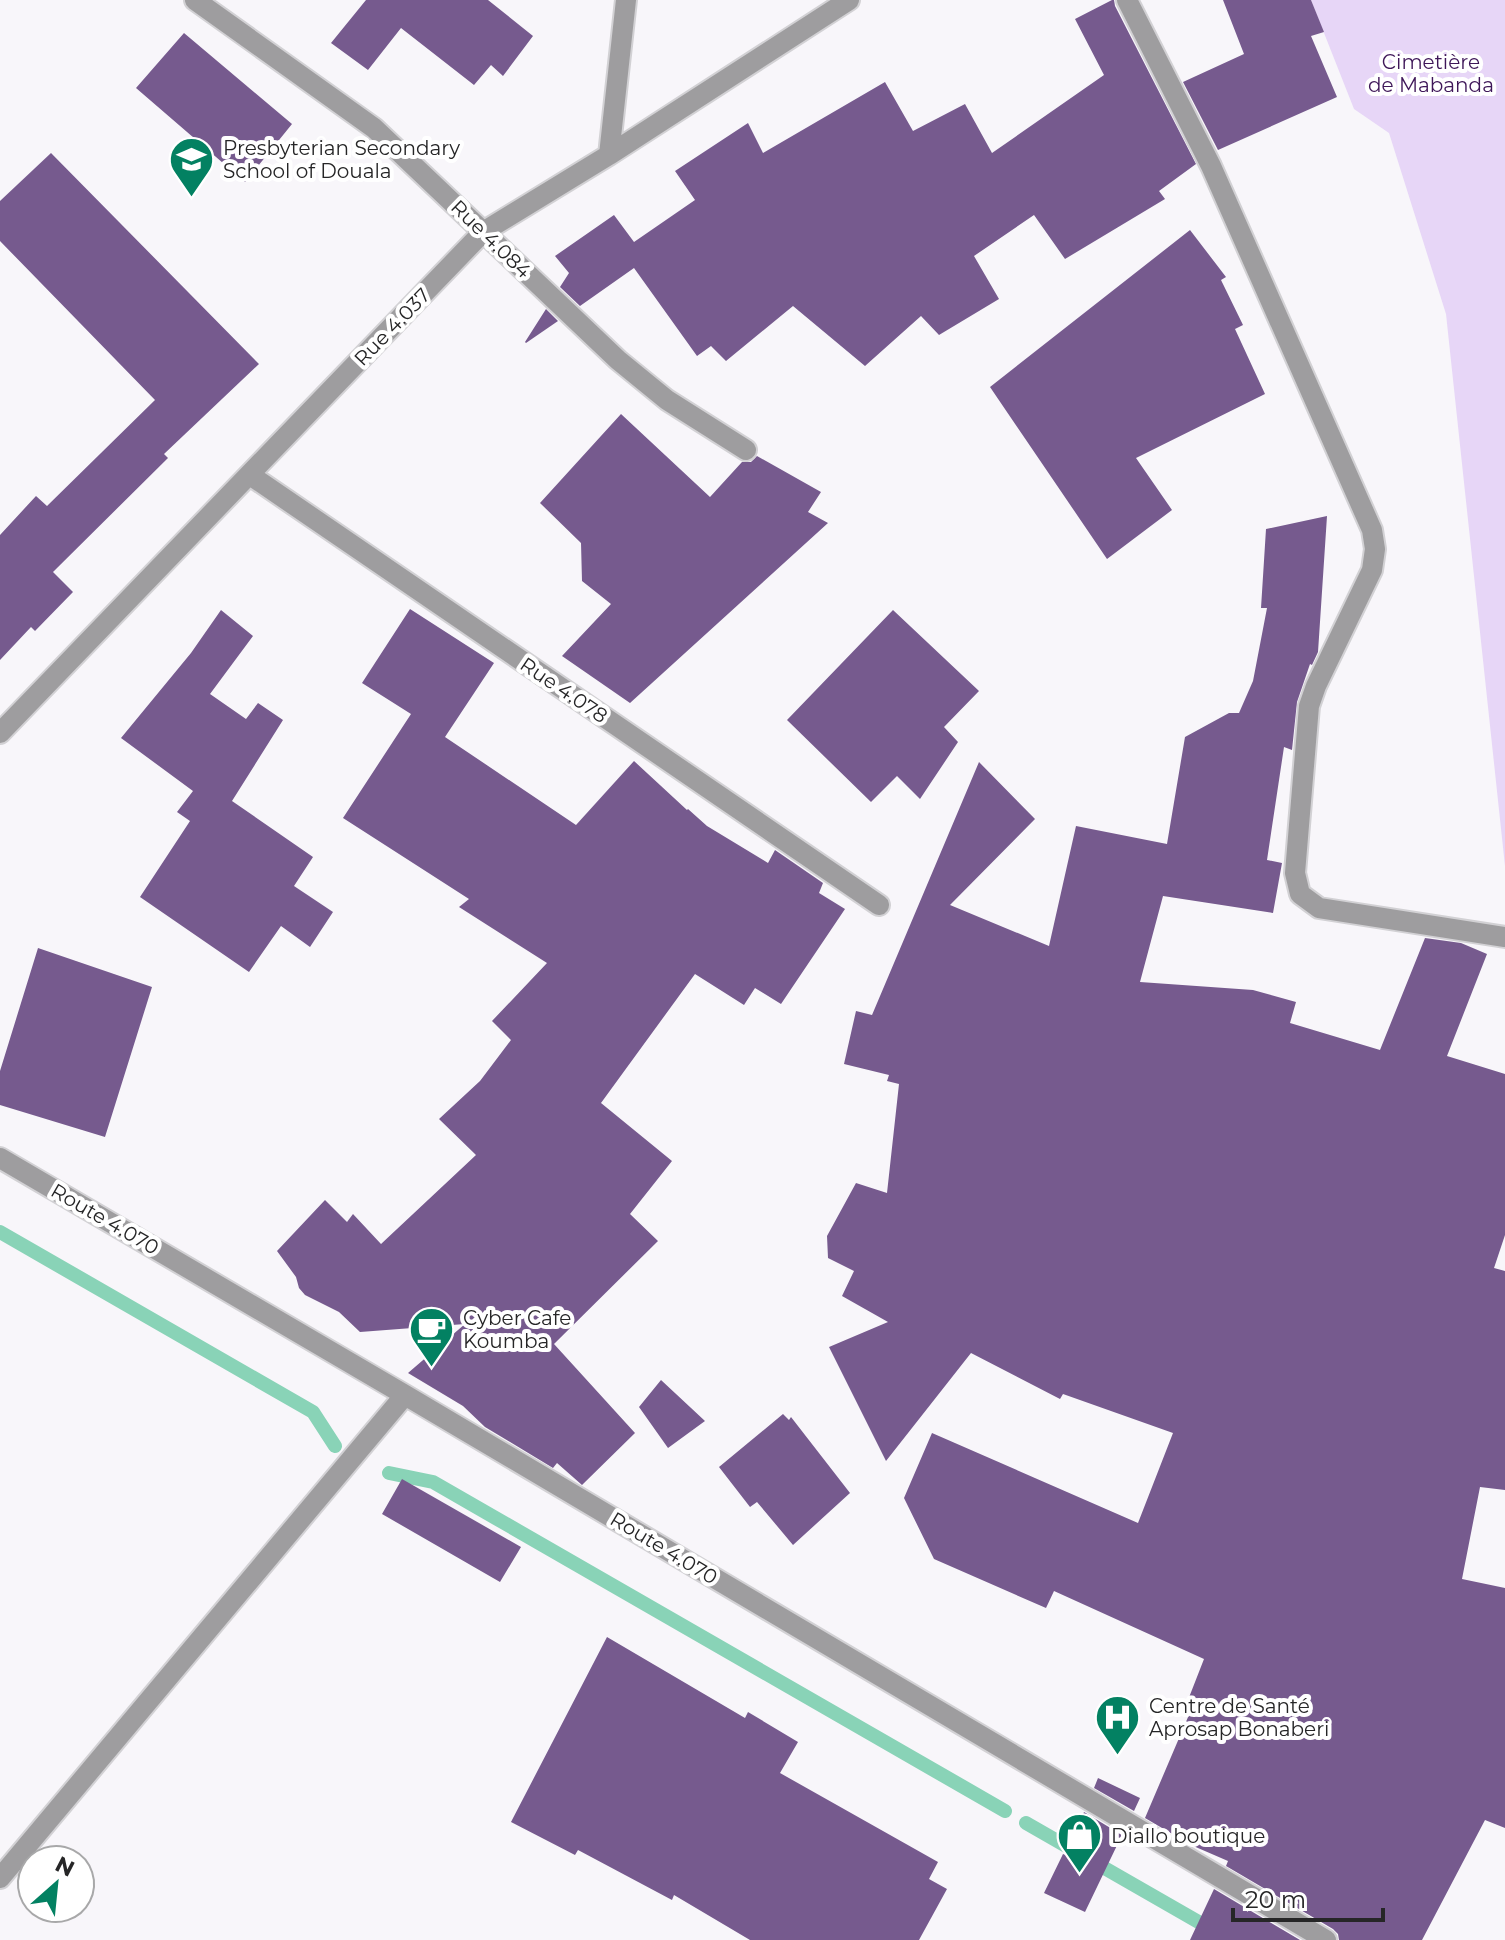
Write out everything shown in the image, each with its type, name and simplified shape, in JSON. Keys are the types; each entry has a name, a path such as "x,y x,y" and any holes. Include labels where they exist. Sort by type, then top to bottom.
{"street":[{"name":"Rue 4.084","path":"195,0 374,128 618,360 667,400 746,450"},
{"path":"609,155 626,0"},
{"name":"Rue 4.037","path":"0,733 483,232 609,155 849,0"},
{"path":"1127,0 1211,166 1372,530 1375,549 1372,570 1309,706 1295,873 1300,894 1319,908 1505,937"},
{"name":"Rue 4.078","path":"250,475 879,905"},
{"name":"Route 4.070","path":"0,1158 1326,1940"},
{"path":"0,1878 405,1395"}],"green space":[{"name":"Cimetière de Mabanda","path":"1311,0 1505,0 1505,866 1446,314 1389,133 1354,109"}],"building":[{"path":"366,0 488,0 533,36 503,76 491,65 474,85 401,28 368,70 331,43"},
{"path":"1112,0 1196,164 1159,191 1165,199 1065,259 1034,215 974,256 999,299 939,335 921,316 865,366 793,306 726,361 711,346 697,356 634,268 580,306 560,287 569,273 555,256 614,215 634,242 695,200 675,171 748,123 763,153 885,82 913,131 965,104 992,153 1104,75 1075,19"},
{"path":"1223,0 1311,0 1324,32 1311,36 1337,97 1218,150 1183,82 1244,54"},
{"path":"184,33 292,124 245,182 136,88"},
{"path":"51,153 259,364 164,454 168,458 53,572 73,592 35,631 31,627 0,660 0,535 36,496 47,506 155,400 0,241 0,201"},
{"path":"1190,230 1226,277 1221,280 1243,325 1235,329 1265,394 1136,458 1172,510 1107,559 990,387"},
{"path":"546,309 558,321 526,343 525,342"},
{"path":"621,414 710,497 742,462 751,462 757,456 821,492 808,512 828,523 630,703 562,656 611,604 582,581 581,543 540,503"},
{"path":"1327,516 1318,652 1310,664 1297,702 1292,750 1284,747 1267,860 1282,863 1273,913 1163,896 1140,982 1253,990 1296,1002 1290,1023 1380,1050 1425,938 1461,943 1487,954 1447,1056 1505,1074 1505,1235 1494,1268 1505,1271 1505,1490 1480,1487 1462,1579 1505,1588 1505,1828 1485,1820 1422,1940 1339,1940 1333,1929 1226,1866 1228,1861 1191,1845 1145,1818 1194,1703 1188,1700 1204,1659 1054,1591 1046,1608 934,1559 904,1498 932,1433 1138,1523 1173,1433 1063,1394 1060,1399 971,1353 886,1461 829,1347 888,1322 842,1296 854,1271 828,1258 827,1236 856,1183 887,1193 899,1084 887,1081 889,1075 844,1064 856,1011 872,1015 979,762 1035,819 950,905 1049,946 1076,826 1167,844 1185,737 1229,713 1239,713 1253,681 1267,608 1261,608 1266,529"},
{"path":"410,609 494,663 445,737 576,825 634,761 707,826 768,863 775,850 823,883 819,893 845,909 781,1004 755,988 744,1005 695,974 601,1103 672,1161 630,1214 658,1241 554,1344 635,1433 582,1485 557,1463 553,1468 485,1427 463,1406 408,1373 465,1324 360,1332 339,1312 305,1295 277,1251 325,1200 347,1222 353,1214 381,1244 476,1155 439,1119 480,1081 511,1040 492,1021 547,963 459,907 469,899 343,818 411,714 362,683"},
{"path":"221,610 253,636 210,694 246,719 258,703 283,720 232,801 313,857 294,886 333,912 310,947 281,926 249,972 140,897 190,821 177,812 193,791 121,738 191,653"},
{"path":"893,610 979,691 944,727 958,742 920,799 897,776 871,802 787,720"},
{"path":"38,948 152,987 105,1137 0,1105 0,1071"},
{"path":"661,1380 705,1421 668,1448 639,1407"},
{"path":"783,1414 789,1420 791,1417 850,1493 793,1545 757,1502 750,1507 719,1467"},
{"path":"402,1479 521,1547 500,1582 382,1514"},
{"path":"607,1637 745,1718 748,1712 798,1742 780,1773 938,1862 929,1879 947,1889 919,1940 750,1940 674,1895 672,1900 578,1850 575,1855 511,1822"},
{"path":"1098,1778 1140,1798 1134,1811 1094,1788"},
{"path":"1084,1812 1122,1835 1085,1912 1044,1893 1063,1854 1066,1855"},
{"path":"1214,1889 1300,1940 1190,1940"}],"waterway":[{"path":"0,1232 313,1412 335,1446"},
{"path":"389,1473 433,1482 1005,1811"},
{"path":"1026,1823 1230,1940"}],"place":[{"name":"Presbyterian Secondary School of Douala","path":"192,199"},
{"name":"Cyber Cafe Koumba","path":"432,1369"},
{"name":"Centre de Santé Aprosap Bonaberi","path":"1118,1757"},
{"name":"Diallo boutique","path":"1080,1875"}]}
